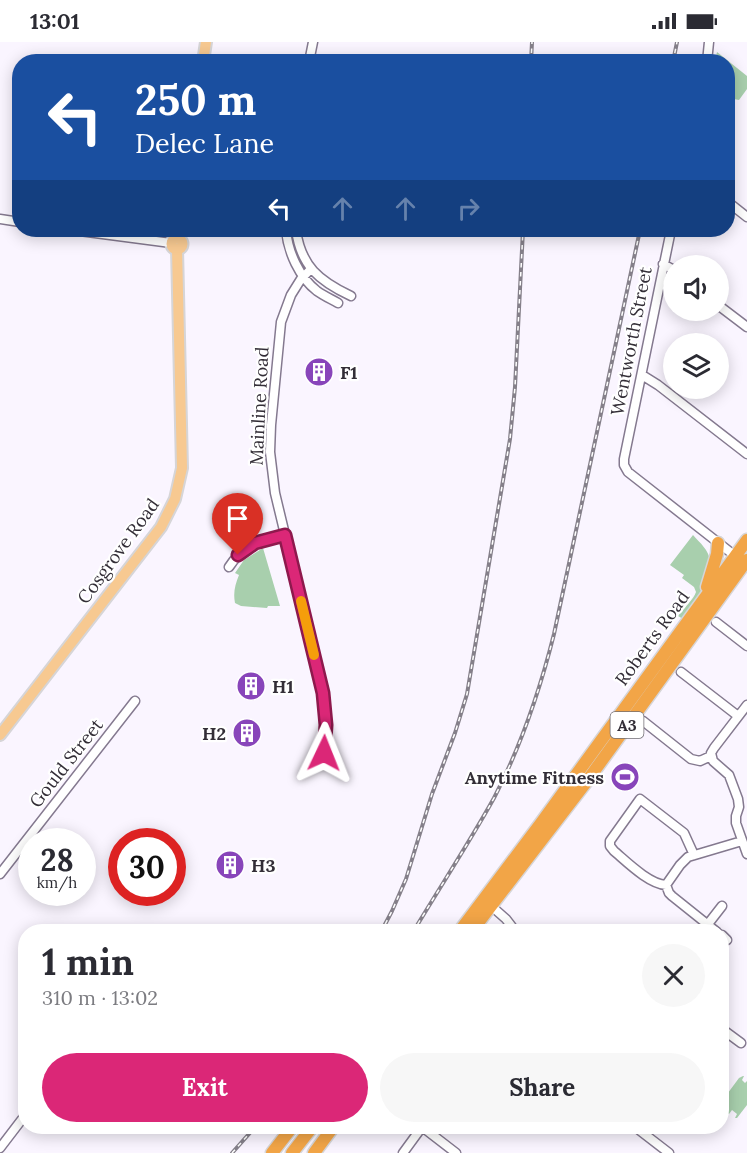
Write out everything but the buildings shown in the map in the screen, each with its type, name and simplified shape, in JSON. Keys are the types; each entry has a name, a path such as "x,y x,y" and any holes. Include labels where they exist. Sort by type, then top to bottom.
{"highway":[{"name":"Roberts Road","path":"466,924 587,781 743,561 747,540"},
{"path":"704,597 716,560 718,543"},
{"name":"Roberts Road","path":"475,924 487,902 559,799 704,597 743,561"},
{"path":"272,1153 287,1134"},
{"path":"292,1153 307,1134"},
{"path":"303,1153 316,1134"},
{"path":"314,1153 328,1134"}],"main road":[{"name":"Cosgrove Road","path":"0,735 161,527 175,499 182,468 176,240"}],"street":[{"path":"145,237 176,240"},
{"path":"287,237 295,263 304,276 315,290 338,303"},
{"path":"297,237 304,258 311,269 321,279 351,296"},
{"name":"Wentworth Street","path":"665,255 669,237"},
{"name":"Wentworth Street","path":"663,264 624,465 628,472 718,543"},
{"name":"Mainline Road","path":"311,269 291,295 281,322 270,452 273,483 323,693 326,725 324,753"},
{"path":"729,313 747,327"},
{"path":"642,375 747,454"},
{"path":"230,567 238,555 250,546 285,535"},
{"path":"718,543 743,561"},
{"path":"716,622 747,646"},
{"path":"681,672 738,716"},
{"name":"Gould Street","path":"0,874 135,701"},
{"path":"643,721 692,759 700,761 711,756 714,748 747,705"},
{"path":"711,756 713,761 729,775 743,807 735,819 747,854"},
{"path":"666,885 652,881 610,846 610,838 640,799 684,833 694,855"},
{"path":"666,885 683,861 694,855 742,841"},
{"path":"666,885 672,896 708,924 722,906"},
{"path":"487,902 510,924"},
{"path":"729,1034 741,1043"},
{"path":"0,1148 18,1124"},
{"path":"403,1153 417,1134"},
{"path":"431,1134 456,1153"},
{"path":"644,1134 669,1153"}],"green space":[{"path":"735,66 747,76 747,89 739,100 735,99"},
{"path":"693,535 706,550 710,561 703,589 683,619 678,616 696,592 694,587 682,578 684,575 670,565"},
{"path":"263,548 280,606 268,606 267,608 241,606 235,603 235,589 239,575 235,573 244,560"},
{"path":"744,1076 742,1080 745,1083 747,1081 747,1105 735,1118 737,1114 732,1110 729,1114 729,1092 739,1078"}],"railway":[{"path":"531,54 532,42"},
{"path":"675,54 677,42"},
{"path":"385,924 406,879 432,794 467,694 510,439 523,237"},
{"path":"418,924 494,798 513,758 543,676 554,634 639,237"},
{"path":"232,1153 249,1134"}],"slow traffic":[{"path":"301,601 314,655"}],"place":[{"name":"F1","path":"319,372"},
{"name":"H1","path":"251,686"},
{"name":"H2","path":"247,733"},
{"name":"Anytime Fitness","path":"625,777"},
{"name":"H3","path":"230,865"}],"route":[{"path":"238,555 255,543 285,535 323,693 326,725 324,753"}]}
